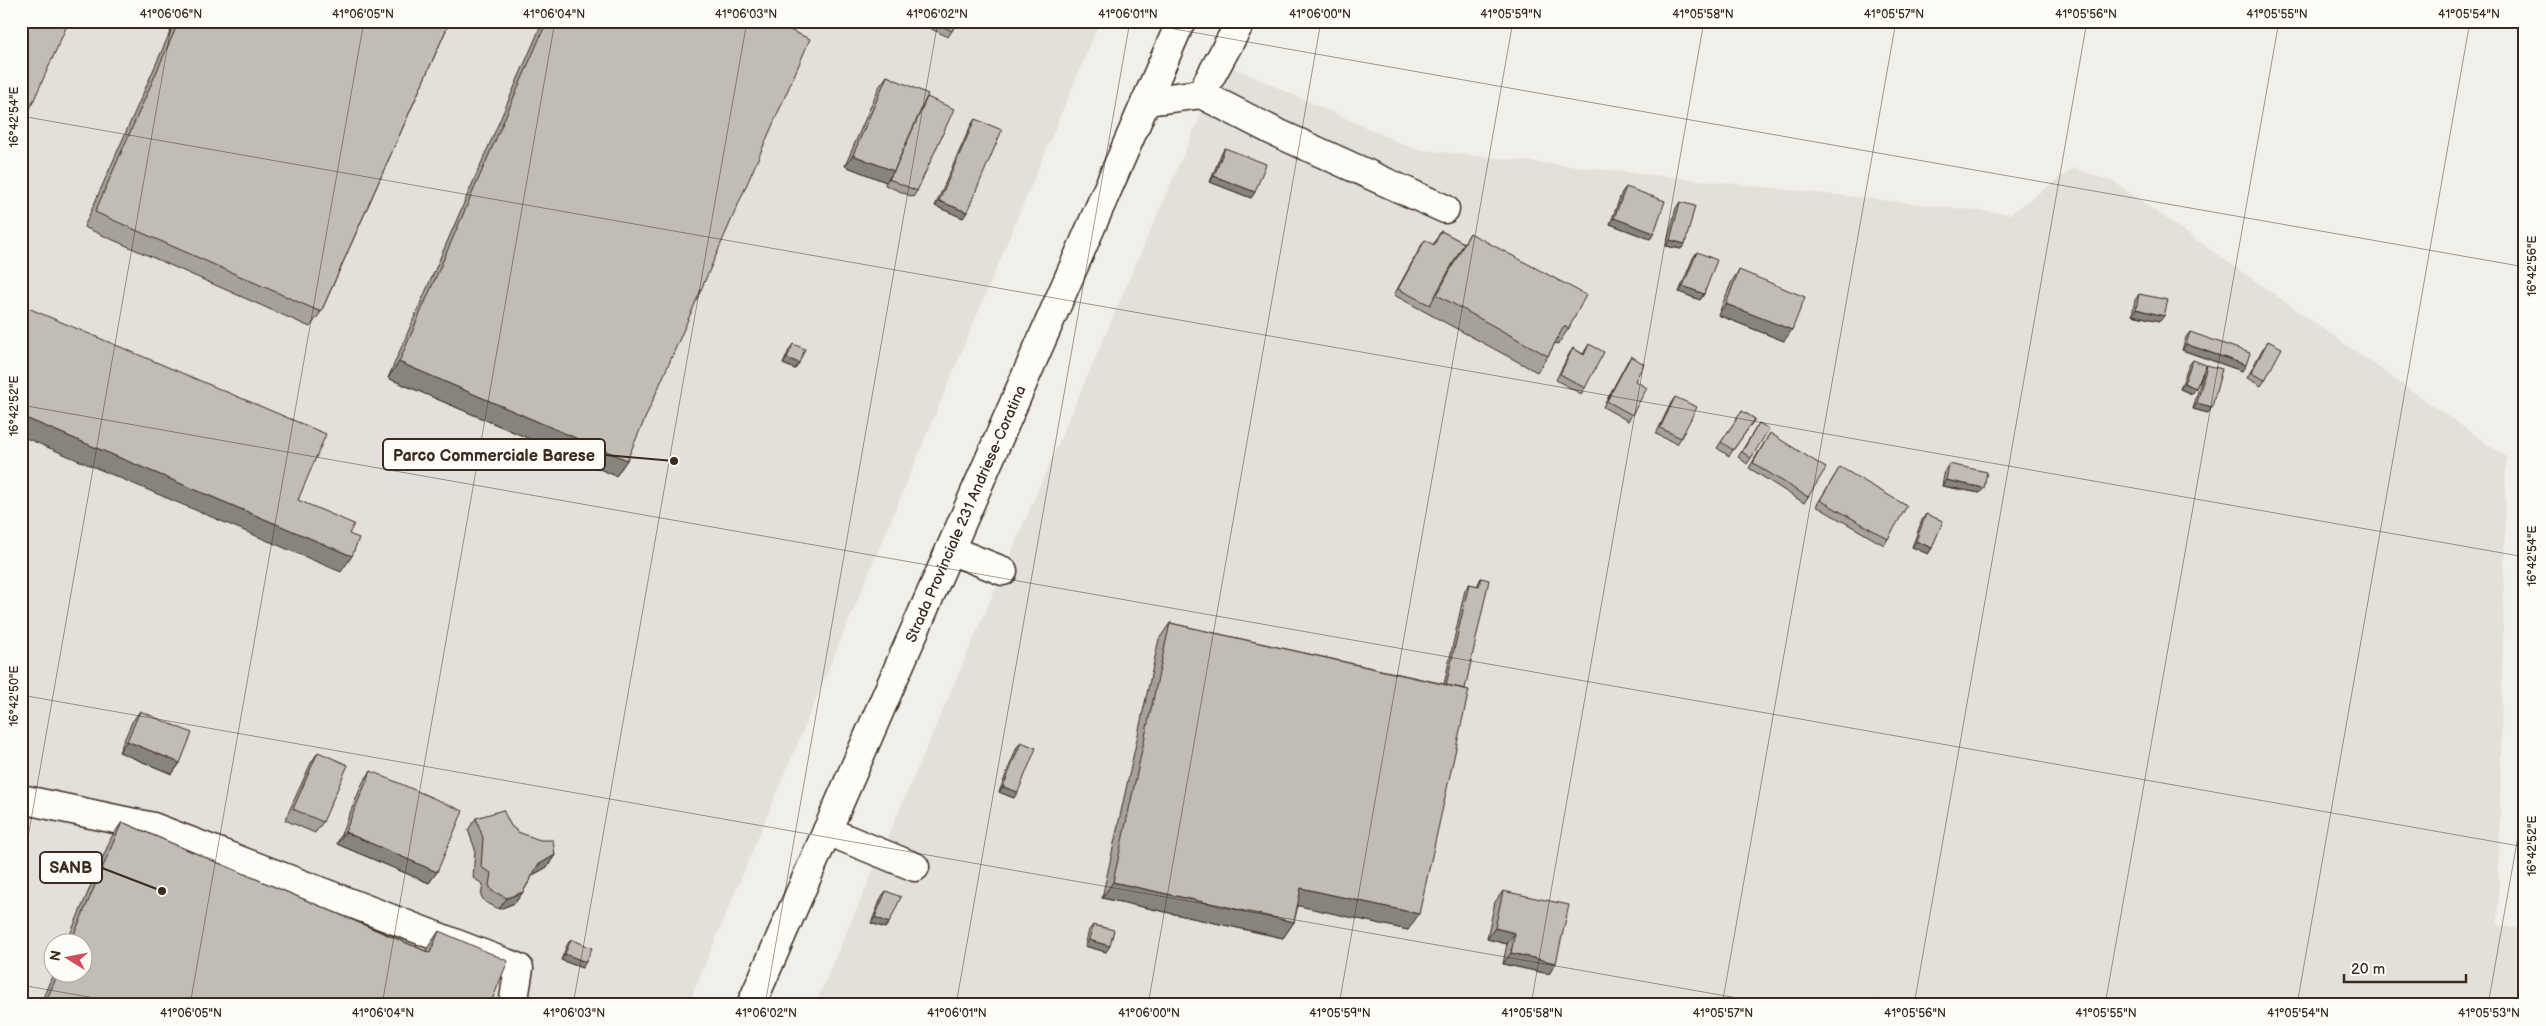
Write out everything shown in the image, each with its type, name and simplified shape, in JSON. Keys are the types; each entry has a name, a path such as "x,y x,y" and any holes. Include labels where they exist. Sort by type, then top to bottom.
{"main road":[{"name":"Strada Provinciale 231 Andriese-Coratina","path":"751,1005 1180,21"},
{"path":"1201,94 1241,21"},
{"path":"1146,101 1201,94 1273,131 1445,209"},
{"path":"950,550 1003,571"},
{"path":"21,799 153,827 519,968 514,1005"},
{"path":"827,831 915,867"}],"shaded area":[{"path":"21,21 1100,21 688,1005 21,1005"},
{"path":"1223,63 1414,149 2010,214 2074,168 2114,182 2506,457 2498,925 2525,930 2525,1005 815,1005"}],"building":[{"path":"21,21 69,21 21,129"},
{"path":"179,21 450,21 321,312 95,212"},
{"path":"547,21 769,21 810,39 627,460 399,362"},
{"path":"931,21 957,21 952,31"},
{"path":"887,76 928,94 894,171 853,155"},
{"path":"927,97 954,109 917,191 889,179"},
{"path":"975,119 1002,130 967,212 939,201"},
{"path":"1225,148 1266,164 1255,192 1214,176"},
{"path":"1626,187 1665,201 1654,233 1614,218"},
{"path":"1680,202 1695,206 1685,244 1670,240"},
{"path":"1441,231 1464,243 1430,305 1398,289 1425,240 1434,245"},
{"path":"1470,233 1586,295 1569,328 1564,326 1548,356 1437,295"},
{"path":"1697,252 1717,260 1704,294 1683,286"},
{"path":"1739,270 1805,297 1792,330 1726,304"},
{"path":"2139,294 2168,300 2164,316 2136,309"},
{"path":"21,305 326,434 298,500 354,524 349,534 359,538 352,556 21,416"},
{"path":"2190,332 2250,353 2246,365 2186,344"},
{"path":"2268,341 2282,348 2265,380 2251,373"},
{"path":"793,344 805,349 799,363 787,358"},
{"path":"1589,344 1604,352 1585,388 1560,374 1573,348 1584,355"},
{"path":"1631,356 1644,364 1635,381 1647,388 1632,415 1607,401"},
{"path":"2193,360 2206,365 2196,388 2184,383"},
{"path":"2207,365 2222,369 2212,407 2197,403"},
{"path":"1675,397 1697,407 1681,438 1660,428"},
{"path":"1742,411 1755,419 1733,450 1721,442"},
{"path":"1759,423 1769,429 1751,458 1742,452"},
{"path":"1770,433 1826,468 1808,497 1753,463"},
{"path":"1949,464 1987,472 1984,488 1946,480"},
{"path":"1840,467 1907,506 1888,539 1820,500"},
{"path":"1926,514 1943,521 1932,548 1916,541"},
{"path":"1481,578 1489,580 1465,689 1446,685 1469,584 1479,586"},
{"path":"1170,623 1469,690 1419,914 1301,888 1294,922 1113,882"},
{"path":"140,711 192,733 180,763 127,741"},
{"path":"1021,742 1036,748 1018,792 1003,787"},
{"path":"318,752 348,765 323,822 293,809"},
{"path":"371,771 463,811 437,872 345,832"},
{"path":"503,810 511,826 518,832 540,840 553,840 555,855 538,865 523,892 507,898 492,891 489,885 491,873 481,867 483,838 476,818"},
{"path":"122,822 430,953 439,931 508,961 490,1005 44,1005 53,984 92,984 92,934 74,934"},
{"path":"886,891 901,897 889,923 875,917"},
{"path":"1503,891 1569,905 1556,963 1511,953 1515,933 1495,928"},
{"path":"1093,925 1114,930 1110,946 1089,940"},
{"path":"571,939 592,948 586,962 565,954"},
{"path":"1875,1000 1895,1005 1874,1005"}],"place":[{"name":"Parco Commerciale Barese","path":"674,461"},
{"name":"SANB","path":"162,891"}]}
